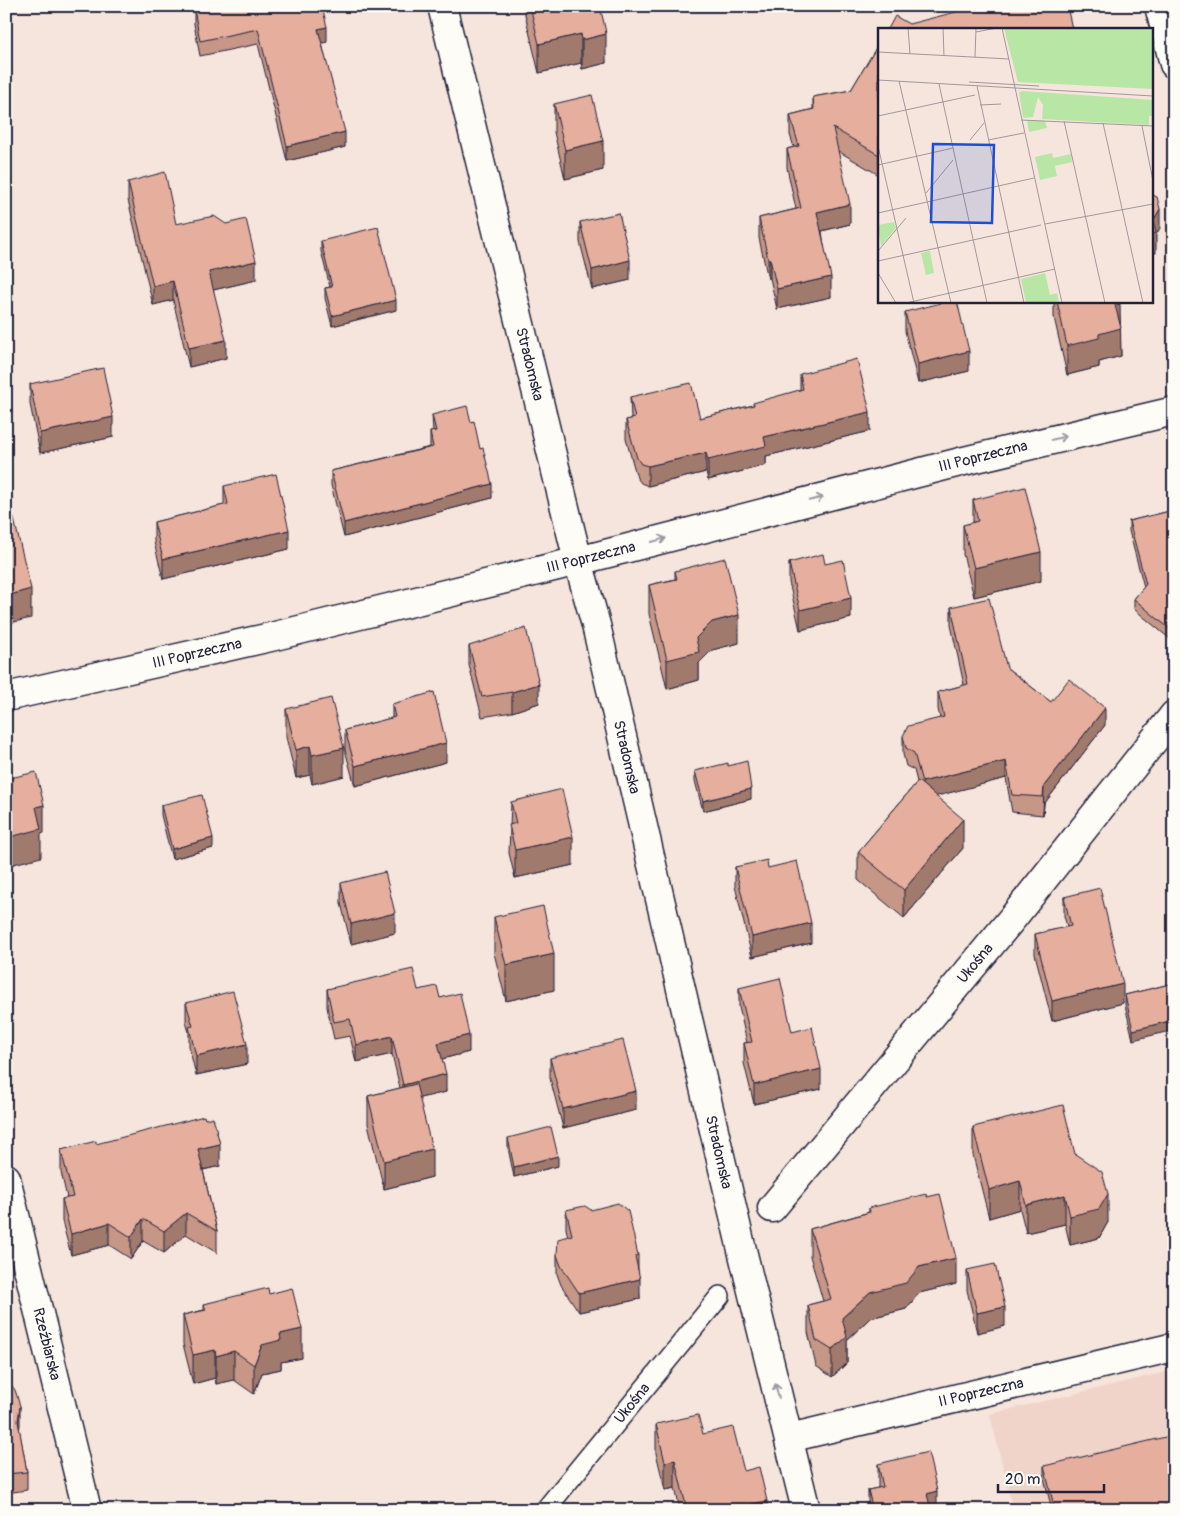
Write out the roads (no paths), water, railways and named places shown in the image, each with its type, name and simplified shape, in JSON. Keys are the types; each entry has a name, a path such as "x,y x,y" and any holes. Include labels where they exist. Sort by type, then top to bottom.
{"street":[{"name":"Stradomska","path":"442,6 578,561 596,625 742,1250 806,1510"},
{"path":"1159,6 1174,64"},
{"name":"III Poprzeczna","path":"6,697 284,633 578,561 964,460 1174,411"},
{"name":"Ukośna","path":"772,1208 1011,920 1174,715"},
{"name":"Rzeźbiarska","path":"6,1178 87,1510"},
{"name":"II Poprzeczna","path":"789,1438 1174,1346"}],"lane":[{"name":"Ukośna","path":"545,1510 720,1296"}]}
